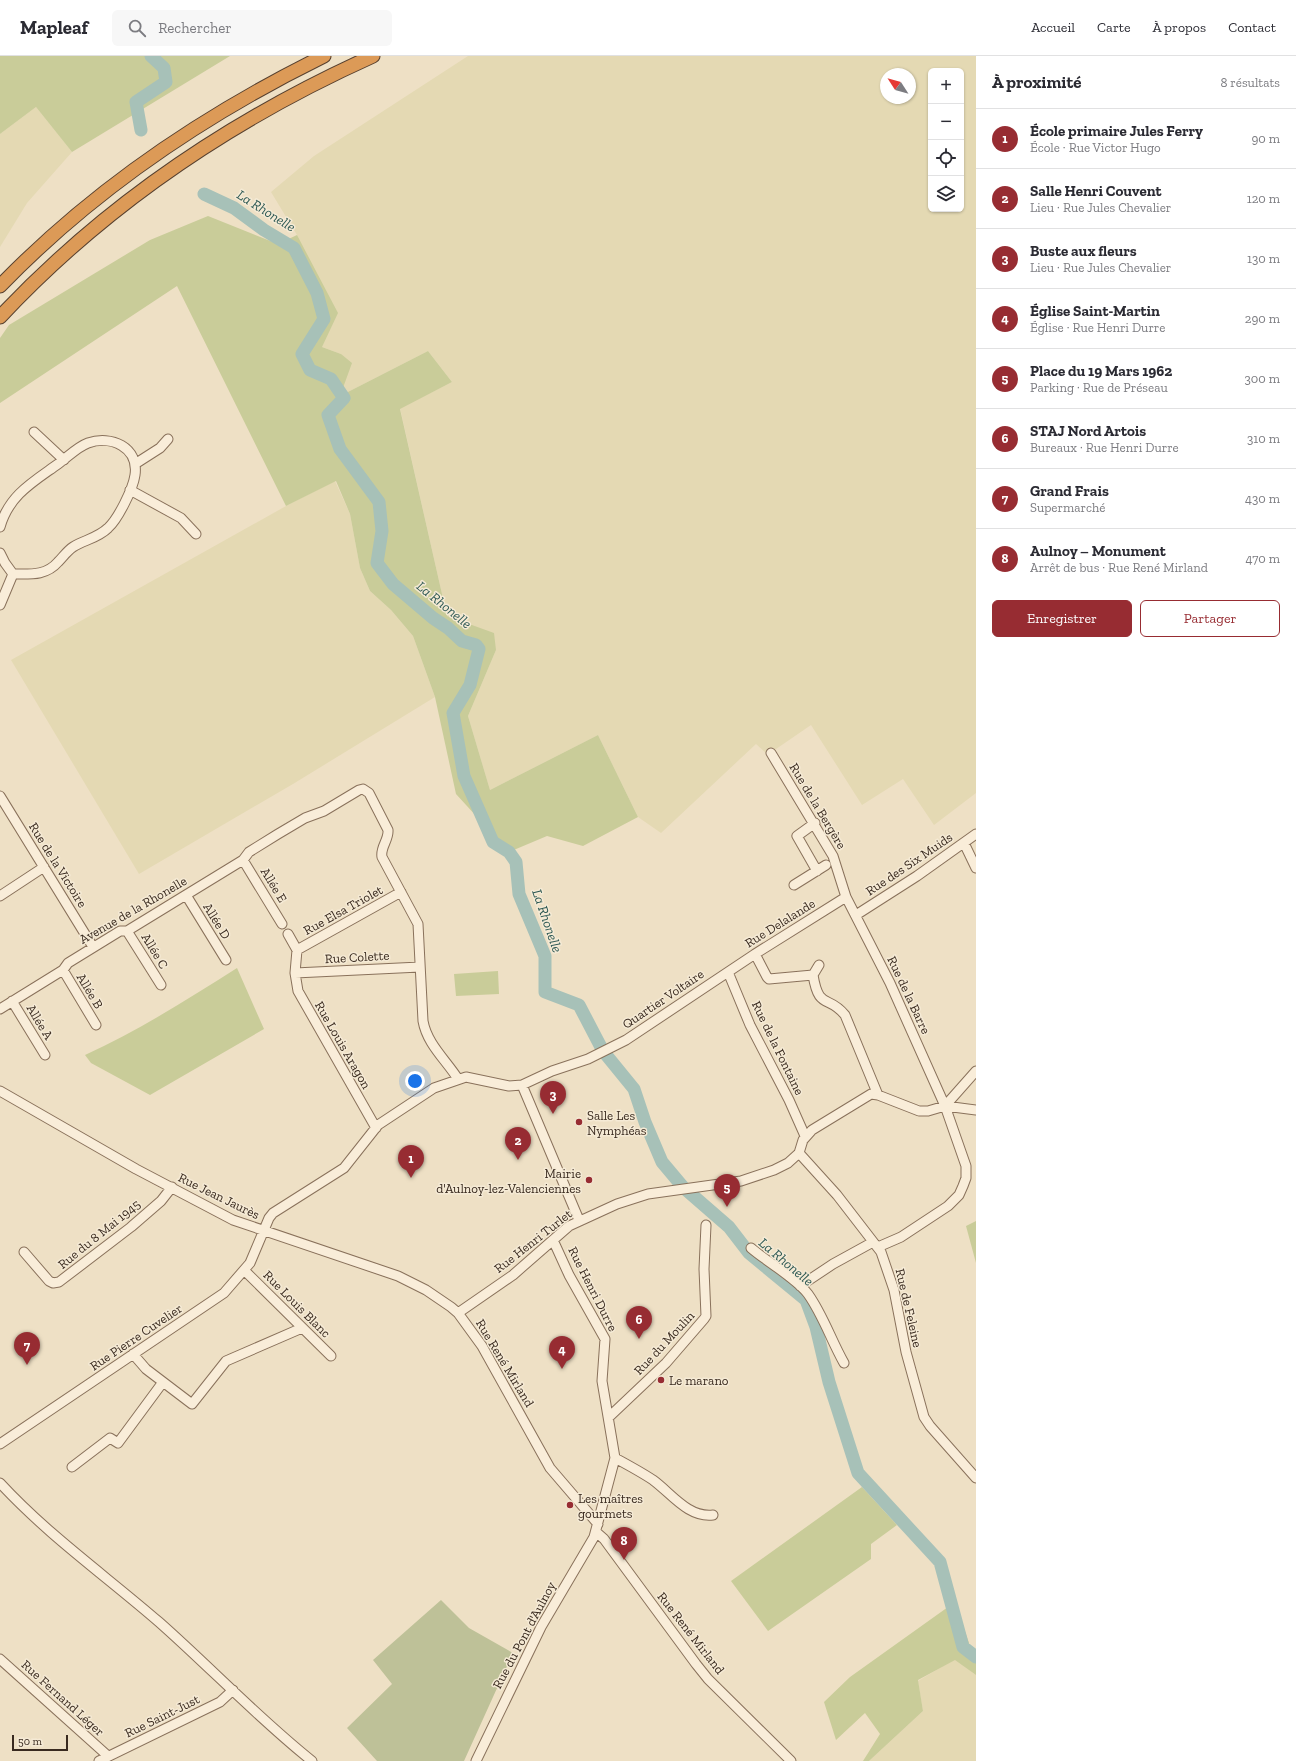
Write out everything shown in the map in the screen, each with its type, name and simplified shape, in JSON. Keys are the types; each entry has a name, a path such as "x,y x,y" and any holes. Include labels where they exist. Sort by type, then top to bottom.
{"highway":[{"path":"233,104 258,84 308,56"},
{"path":"0,286 52,237 108,189 162,150 233,104 324,56"},
{"path":"0,317 78,241 117,209 169,170 255,116 315,84 373,56"}],"street":[{"path":"34,432 64,460"},
{"path":"135,464 160,448 168,439"},
{"path":"0,524 5,511 16,496 83,445 105,440 113,441 123,445 131,454 135,464 135,475 130,490 113,522 104,532 72,548 54,567 46,572 34,574 13,574"},
{"path":"130,490 182,518 196,534"},
{"path":"0,553 13,574"},
{"path":"0,605 13,574"},
{"name":"Rue de la Bergère","path":"771,753 815,823 835,860 846,897"},
{"name":"Avenue de la Rhonelle","path":"0,1009 63,970 68,963 93,947 120,931 127,931 244,860 249,852 278,834 305,818 321,813 359,790 363,789 369,793 388,830 388,836 382,849 382,857 401,892"},
{"name":"Rue de la Victoire","path":"0,796 93,947"},
{"path":"815,823 797,836 817,871"},
{"name":"Rue des Six Muids","path":"856,915 976,834"},
{"path":"964,843 976,868"},
{"name":"Allée E","path":"244,860 282,924"},
{"path":"794,885 826,865"},
{"path":"0,896 44,867"},
{"path":"401,892 418,924 423,1021 425,1030 438,1054 458,1079 469,1078 509,1086 522,1085 579,1220"},
{"name":"Rue Elsa Triolet","path":"297,950 401,892"},
{"name":"Allée D","path":"186,895 226,960"},
{"name":"Rue de la Barre","path":"800,1286 833,1264 876,1245 901,1237 948,1206 958,1195 963,1186 966,1174 965,1163 946,1106 890,984 846,897"},
{"name":"Rue Delalande","path":"728,972 846,897"},
{"name":"Allée C","path":"127,931 161,985"},
{"name":"Rue Elsa Triolet","path":"288,934 297,950 295,973"},
{"path":"755,954 767,977 770,979 813,974 819,966"},
{"name":"Rue Colette","path":"295,973 420,967"},
{"name":"Allée B","path":"63,970 96,1025"},
{"name":"Quartier Voltaire","path":"522,1085 552,1071 596,1055 612,1047 635,1034 728,972"},
{"name":"Rue de la Fontaine","path":"728,972 750,1025 792,1105 806,1136"},
{"name":"Rue Louis Aragon","path":"295,973 299,994 376,1128"},
{"path":"813,974 816,991 822,1000 837,1008 845,1016 878,1095"},
{"name":"Allée A","path":"12,1002 45,1055"},
{"path":"946,1106 976,1072"},
{"name":"Rue Pierre Cuvelier","path":"0,1444 219,1297 229,1289 245,1271 273,1213 347,1166 382,1122 434,1088 458,1079"},
{"name":"Rue Jean Jaurès","path":"0,1091 68,1129 87,1142 233,1220 404,1279 426,1290 458,1313"},
{"path":"799,1153 806,1136 815,1128 868,1096 878,1095 919,1111 928,1111 946,1106 976,1110"},
{"name":"Rue Henri Turlet","path":"458,1313 509,1278 579,1220 629,1199 648,1194 753,1178 783,1165 799,1153"},
{"name":"Rue de Feleine","path":"799,1153 837,1195 876,1245 894,1290 906,1352 924,1417 930,1426 976,1478"},
{"name":"Rue du 8 Mai 1945","path":"24,1252 49,1281 53,1283 59,1282 131,1227 161,1200 172,1187"},
{"name":"Rue du Moulin","path":"609,1418 669,1359 705,1318 704,1269 706,1225"},
{"name":"Rue Henri Durre","path":"553,1240 569,1275 605,1339 602,1381 615,1458 606,1491"},
{"path":"751,1248 800,1286 808,1294 822,1318 844,1363"},
{"name":"Rue Louis Blanc","path":"245,1271 331,1356"},
{"name":"Rue René Mirland","path":"458,1313 482,1346 502,1378 550,1468 597,1528 704,1674 791,1761"},
{"path":"133,1354 140,1364 192,1404 226,1361 302,1328"},
{"path":"72,1467 110,1438 118,1443 163,1382"},
{"path":"615,1458 653,1480 688,1509 703,1515 713,1515"},
{"path":"0,1483 51,1533 160,1623 312,1761"},
{"name":"Rue du Pont d'Aulnoy","path":"476,1761 541,1627 597,1528 606,1491"},
{"name":"Rue Fernand Léger","path":"0,1659 108,1756"},
{"name":"Rue Saint-Just","path":"99,1761 223,1700 233,1690"}],"shaded area":[{"path":"468,56 976,56 976,793 934,825 903,779 862,805 811,725 776,749 766,753 756,744 661,833 638,817 598,735 490,790 468,716 496,650 447,616 400,408 452,382 428,351 340,396 341,354 322,347 297,235 271,192 314,156"},
{"path":"36,107 72,152 27,203 0,247 0,134"},
{"path":"335,481 350,514 360,568 370,591 391,610 413,636 435,697 293,784 139,874 11,660 286,506"},
{"path":"955,1659 976,1675 976,1761 869,1761 923,1711 918,1681"}],"green space":[{"path":"0,56 230,56 72,152 36,107 0,134"},
{"path":"208,216 278,244 297,235 338,313 322,347 341,354 352,363 340,396 428,351 452,382 400,409 447,616 494,633 496,650 468,716 490,790 598,735 638,817 583,846 547,836 509,852 456,794 435,697 413,636 391,610 370,591 360,568 350,514 336,481 286,506 177,286 0,403 0,338 9,325 150,240"},
{"path":"237,968 264,1029 150,1095 91,1063 85,1055 143,1025"},
{"path":"498,971 499,994 456,996 454,974"},
{"path":"976,1221 976,1263 966,1226"},
{"path":"862,1487 897,1525 871,1544 871,1559 768,1631 731,1581"},
{"path":"441,1600 469,1628 513,1653 464,1761 377,1761 347,1728 392,1684 373,1660"},
{"path":"955,1602 970,1646 976,1652 976,1675 955,1660 918,1680 923,1711 869,1761 863,1761 880,1734 865,1713 836,1740 824,1702 850,1677"}],"waterway":[{"name":"La Rhonelle","path":"141,130 136,102 166,82 164,68 151,56"},
{"name":"La Rhonelle","path":"204,194 234,208 264,230 294,248 317,293 324,319 302,354 310,370 331,379 344,398 328,415 340,449 379,502 382,531 377,563 393,584 433,618 448,628 462,641 476,645 479,649 470,685 453,713 464,776 493,842 509,852 516,862 519,894 545,956 545,992 579,1005 603,1051 634,1089 645,1122 662,1162 683,1187 729,1227 749,1253 806,1300 816,1327 829,1382 858,1473 940,1562 963,1647 976,1657"}],"place":[{"name":"Buste aux fleurs","path":"553,1114"},
{"name":"Salle Les Nymphéas","path":"579,1122"},
{"name":"Salle Henri Couvent","path":"518,1160"},
{"name":"École primaire Jules Ferry","path":"411,1178"},
{"name":"Mairie d'Aulnoy-lez-Valenciennes","path":"589,1180"},
{"name":"Place du 19 Mars 1962","path":"727,1207"},
{"name":"STAJ Nord Artois","path":"639,1339"},
{"name":"Grand Frais","path":"27,1365"},
{"name":"Église Saint-Martin","path":"562,1369"},
{"name":"Le marano","path":"661,1380"},
{"name":"Les maîtres gourmets","path":"570,1505"},
{"name":"Aulnoy – Monument","path":"624,1560"}]}
